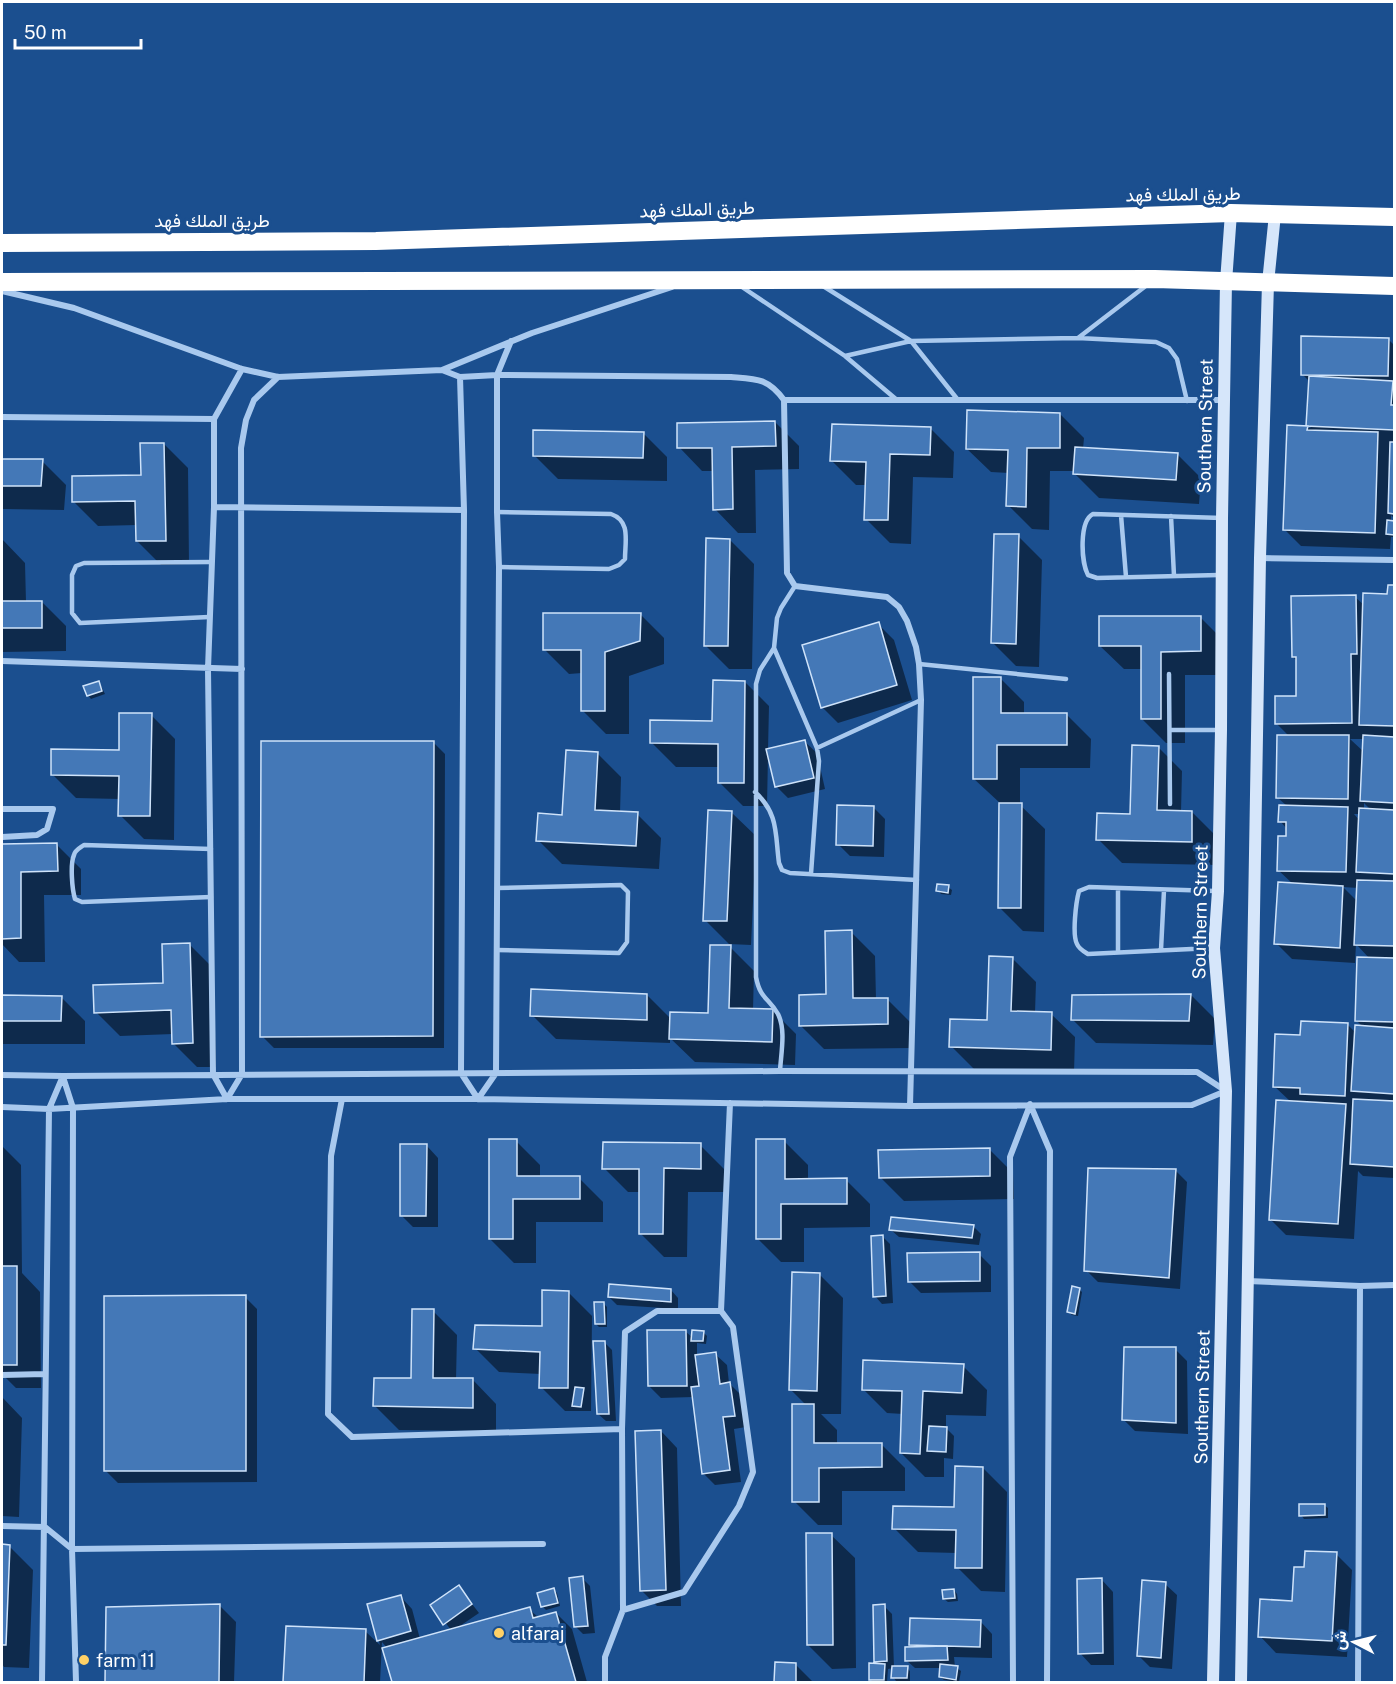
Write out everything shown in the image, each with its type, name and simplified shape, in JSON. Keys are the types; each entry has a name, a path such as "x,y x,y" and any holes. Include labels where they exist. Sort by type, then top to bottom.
{"highway":[{"name":"طريق الملك فهد","path":"2,243 376,241 1231,213 1395,217"},
{"path":"2,282 1155,279 1395,286"}],"main road":[{"name":"Southern Street","path":"1213,1683 1226,1091 1214,948 1218,891 1221,730 1226,282 1231,213"},
{"path":"1241,1683 1260,558 1268,283 1275,214"}],"street":[{"path":"2,291 74,308 242,369 278,377 441,370 511,341 694,280"},
{"path":"478,1099 496,1073 499,567 497,375 511,341"},
{"path":"227,1099 213,1074 208,669 210,562 214,507 214,419 242,369"},
{"path":"441,370 459,377 497,375 731,377 759,380 775,387 784,400 787,573 795,586 887,597 908,621 919,664 921,700 910,1106"},
{"path":"227,1099 242,1074 241,448 246,420 254,400 278,377"},
{"path":"459,377 464,510 461,1073 478,1099"},
{"path":"784,400 1224,400"},
{"path":"2,417 214,419"},
{"path":"214,507 464,510"},
{"path":"1260,558 1395,560"},
{"path":"2,661 242,669"},
{"path":"2,809 53,809 47,829 37,836 2,837"},
{"path":"2,1075 780,1071 1197,1072 1226,1091"},
{"path":"63,1076 73,1108 72,1549 76,1683"},
{"path":"42,1683 49,1109 63,1076"},
{"path":"2,1107 49,1109 227,1099 478,1099 910,1106 1192,1105 1226,1091"},
{"path":"342,1099 331,1156 328,1414 352,1437 622,1429"},
{"path":"623,1610 684,1592 739,1506 753,1472 733,1327 721,1311 730,1103"},
{"path":"1013,1683 1010,1157 1030,1104"},
{"path":"1030,1104 1050,1151 1047,1683"},
{"path":"1248,1281 1360,1286 1395,1285"},
{"path":"1358,1683 1360,1286"},
{"path":"605,1683 605,1657 623,1610 622,1429 625,1332 657,1311 721,1311"},
{"path":"2,1375 45,1374"},
{"path":"2,1526 45,1527 72,1549 543,1544"}],"lane":[{"path":"1078,338 1155,279"},
{"path":"731,280 845,356 897,400"},
{"path":"813,280 911,341 958,400"},
{"path":"845,356 911,341 1078,338 1156,342 1169,348 1177,359 1187,401"},
{"path":"497,512 611,514 620,517 625,525 625,559 619,565 609,568 499,567"},
{"path":"1221,574 1126,578 1097,578 1088,575 1084,567 1084,525 1087,517 1093,514 1222,518"},
{"path":"1122,515 1126,578"},
{"path":"1171,516 1174,576"},
{"path":"209,617 81,622 72,613 72,575 76,566 84,563 210,562"},
{"path":"780,1071 781,1023 773,1006 759,990 756,978 754,792 756,684 760,670 774,648 777,618 795,586"},
{"path":"774,648 817,748 819,780 812,874"},
{"path":"919,664 1066,679"},
{"path":"1169,674 1170,804"},
{"path":"817,748 921,700"},
{"path":"1170,730 1221,730"},
{"path":"754,792 773,816 779,863 782,870 790,873 917,880"},
{"path":"211,849 84,845 73,856 72,889 75,899 82,902 211,897"},
{"path":"497,888 621,885 628,892 627,942 619,953 497,950"},
{"path":"1214,948 1088,954 1075,942 1077,900 1079,891 1089,887 1218,891"},
{"path":"1118,888 1118,952"},
{"path":"1161,950 1164,890"}],"building":[{"path":"1301,336 1389,338 1388,376 1301,375"},
{"path":"1309,376 1393,381 1391,405 1394,405 1394,430 1306,426"},
{"path":"967,410 1060,413 1060,448 1027,448 1026,507 1006,506 1008,450 966,449"},
{"path":"775,421 776,446 732,447 733,509 713,510 712,448 677,448 677,423"},
{"path":"832,424 931,427 930,455 890,454 888,520 864,520 866,462 830,461"},
{"path":"1287,425 1308,426 1307,430 1378,432 1375,533 1283,530"},
{"path":"533,430 644,432 643,458 533,456"},
{"path":"1390,442 1394,442 1394,514 1388,513"},
{"path":"140,443 164,443 166,541 136,541 135,501 72,502 72,476 141,475"},
{"path":"1075,447 1178,453 1176,480 1073,474"},
{"path":"2,459 43,459 41,486 2,486"},
{"path":"1387,520 1394,521 1394,535 1386,534"},
{"path":"994,534 1019,534 1016,644 991,643"},
{"path":"706,538 730,539 728,646 704,646"},
{"path":"1388,585 1394,585 1394,726 1359,725 1363,593 1387,594"},
{"path":"1356,595 1357,654 1351,654 1352,723 1275,724 1275,696 1296,696 1296,657 1292,657 1291,596"},
{"path":"2,601 42,601 42,628 2,628"},
{"path":"543,613 641,613 640,641 605,652 605,711 581,711 581,650 543,650"},
{"path":"1099,616 1201,616 1201,651 1161,652 1161,719 1141,719 1141,646 1099,646"},
{"path":"879,622 897,685 821,708 802,645"},
{"path":"973,677 1001,677 1001,713 1067,713 1067,745 997,745 997,779 973,779"},
{"path":"713,680 745,681 744,783 718,783 718,744 650,743 650,720 712,721"},
{"path":"99,681 102,691 87,696 83,686"},
{"path":"119,713 152,713 150,816 118,816 119,776 51,775 51,749 119,750"},
{"path":"1277,735 1349,735 1348,799 1276,798"},
{"path":"1363,735 1394,737 1394,803 1360,801"},
{"path":"805,740 814,778 775,787 766,749"},
{"path":"261,741 434,741 433,1036 260,1037"},
{"path":"1132,745 1159,746 1157,810 1192,811 1192,842 1096,840 1097,813 1130,814"},
{"path":"566,750 598,752 595,810 638,812 636,846 536,841 538,813 562,815"},
{"path":"999,803 1022,803 1021,908 998,908"},
{"path":"837,805 874,806 873,846 836,845"},
{"path":"1279,805 1348,807 1346,872 1277,871 1278,836 1286,836 1286,822 1278,822"},
{"path":"1359,808 1394,810 1394,874 1356,872"},
{"path":"708,810 732,811 727,921 703,921"},
{"path":"57,843 58,871 21,872 21,938 2,939 2,844"},
{"path":"1357,880 1394,881 1394,946 1354,945"},
{"path":"1278,882 1343,886 1340,948 1274,944"},
{"path":"937,884 949,885 948,893 936,891"},
{"path":"852,930 853,998 888,998 888,1024 799,1026 799,995 826,994 825,931"},
{"path":"190,943 193,1043 172,1044 171,1010 94,1013 93,985 163,983 162,944"},
{"path":"710,945 731,945 729,1008 773,1009 772,1042 669,1039 670,1012 708,1013"},
{"path":"989,956 1013,957 1011,1011 1052,1012 1051,1050 949,1047 950,1019 987,1020"},
{"path":"1357,957 1394,958 1394,1022 1355,1021"},
{"path":"531,989 647,994 647,1020 530,1016"},
{"path":"1191,994 1189,1021 1071,1020 1072,995"},
{"path":"2,995 62,996 61,1021 2,1021"},
{"path":"1301,1021 1348,1023 1345,1096 1300,1094 1300,1088 1273,1087 1275,1034 1300,1035"},
{"path":"1355,1025 1394,1028 1394,1094 1351,1091"},
{"path":"1353,1099 1394,1101 1394,1167 1350,1164"},
{"path":"1276,1100 1346,1104 1338,1224 1269,1220"},
{"path":"489,1139 517,1139 517,1176 580,1176 580,1199 513,1199 513,1239 489,1239"},
{"path":"756,1139 785,1139 785,1179 847,1178 847,1204 781,1204 781,1239 756,1239"},
{"path":"603,1142 701,1143 701,1169 664,1168 663,1234 639,1234 639,1169 602,1169"},
{"path":"400,1144 427,1144 426,1216 400,1216"},
{"path":"990,1148 990,1176 879,1178 878,1150"},
{"path":"1088,1168 1176,1169 1169,1278 1084,1271"},
{"path":"891,1217 974,1225 972,1238 889,1230"},
{"path":"883,1235 886,1296 873,1297 871,1236"},
{"path":"980,1252 980,1281 908,1282 907,1253"},
{"path":"2,1266 17,1266 17,1365 2,1365"},
{"path":"792,1272 820,1273 817,1391 789,1390"},
{"path":"609,1284 671,1289 671,1302 608,1297"},
{"path":"1072,1286 1080,1288 1075,1314 1067,1312"},
{"path":"542,1290 569,1291 568,1388 539,1388 540,1352 473,1349 475,1325 542,1326"},
{"path":"246,1295 246,1471 104,1471 104,1296"},
{"path":"594,1302 604,1302 605,1324 595,1324"},
{"path":"412,1309 434,1309 433,1378 473,1378 473,1408 373,1406 374,1378 411,1378"},
{"path":"647,1330 686,1330 687,1386 648,1386"},
{"path":"692,1330 704,1331 703,1341 691,1341"},
{"path":"593,1341 605,1341 609,1414 597,1414"},
{"path":"1124,1347 1176,1347 1176,1423 1122,1420"},
{"path":"716,1352 720,1384 730,1382 735,1416 723,1417 730,1470 702,1474 691,1387 699,1386 695,1355"},
{"path":"863,1360 964,1364 962,1393 923,1391 920,1454 900,1453 902,1391 862,1390"},
{"path":"575,1387 584,1388 581,1407 572,1406"},
{"path":"792,1404 814,1404 814,1443 882,1443 882,1467 819,1468 819,1502 792,1502"},
{"path":"929,1426 947,1427 946,1452 927,1451"},
{"path":"661,1430 666,1590 640,1591 635,1431"},
{"path":"955,1466 983,1467 982,1568 955,1568 956,1530 892,1529 893,1506 954,1507"},
{"path":"1299,1504 1325,1504 1325,1515 1299,1516"},
{"path":"806,1533 832,1533 833,1645 807,1645"},
{"path":"2,1544 10,1545 6,1645 2,1645"},
{"path":"1305,1551 1337,1552 1332,1641 1258,1637 1260,1599 1292,1601 1294,1567 1304,1567"},
{"path":"583,1576 588,1626 574,1627 569,1578"},
{"path":"1102,1578 1103,1653 1078,1654 1077,1579"},
{"path":"1142,1580 1166,1582 1161,1658 1137,1656"},
{"path":"459,1585 472,1604 443,1625 430,1605"},
{"path":"554,1588 558,1603 541,1607 537,1593"},
{"path":"954,1589 955,1598 943,1599 942,1590"},
{"path":"401,1595 411,1631 377,1641 367,1604"},
{"path":"220,1604 219,1682 105,1682 106,1607"},
{"path":"885,1604 887,1661 874,1662 873,1605"},
{"name":"alfaraj","path":"530,1607 533,1618 556,1612 576,1682 392,1682 382,1648"},
{"path":"910,1618 981,1620 980,1647 909,1645"},
{"path":"286,1626 366,1629 364,1682 283,1682"},
{"path":"947,1646 948,1660 905,1661 905,1647"},
{"path":"775,1662 796,1663 796,1682 774,1682"},
{"path":"869,1663 885,1664 884,1680 869,1680"},
{"path":"940,1664 958,1666 956,1680 939,1677"},
{"path":"892,1666 908,1666 907,1678 891,1678"}],"place":[{"name":"alfaraj","path":"499,1633"},
{"name":"farm 11","path":"84,1660"}]}
